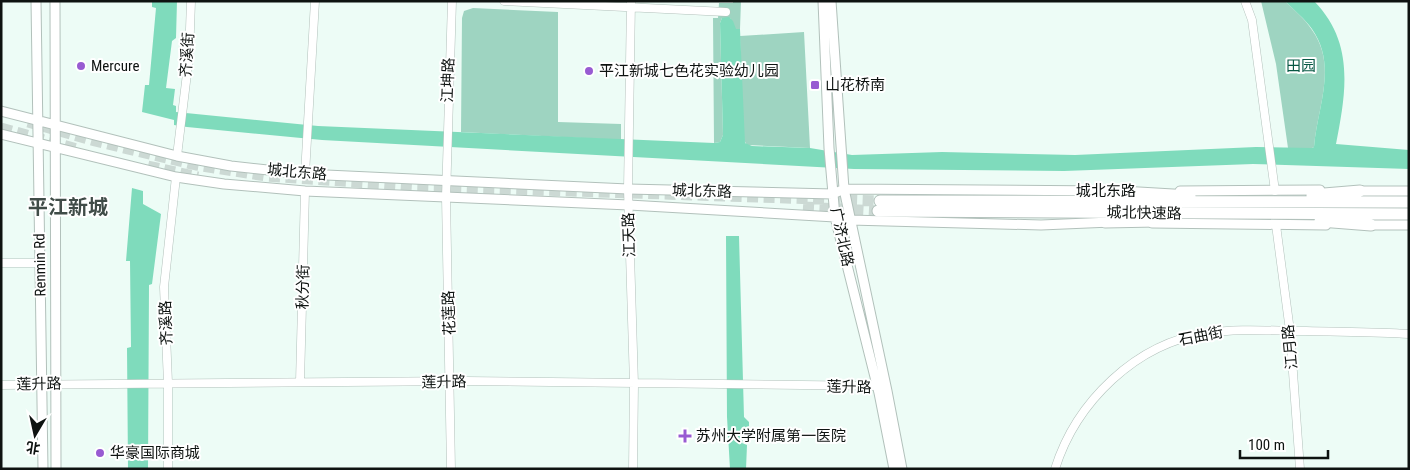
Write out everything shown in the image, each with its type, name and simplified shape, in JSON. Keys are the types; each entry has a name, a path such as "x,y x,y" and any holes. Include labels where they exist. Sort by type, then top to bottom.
{"highway":[{"path":"1105,191 1186,195 1244,202 1273,196 1360,192"},
{"name":"城北快速路","path":"1409,202 879,206 1246,214 1409,214"},
{"path":"1105,222 1190,220 1246,214 1371,225"}],"main road":[{"name":"Renmin Rd","path":"36,1 44,469"},
{"name":"Renmin Rd","path":"55,1 56,469"},
{"name":"广济北路","path":"823,1 829,148 835,217 882,387 902,469"},
{"name":"广济北路","path":"831,1 842,175 882,387 894,469"},
{"name":"城北东路","path":"1,111 177,156 231,166 305,174 628,189 833,194 844,189 1409,191"},
{"name":"城北东路","path":"1,134 176,177 224,184 305,191 628,205 835,217 850,220 1041,225 1105,222 1409,226"}],"street":[{"name":"齐溪街","path":"177,156 188,57 191,1"},
{"path":"305,174 315,1"},
{"name":"江坤路","path":"447,158 452,1"},
{"path":"504,1 631,5 726,12"},
{"path":"1245,1 1252,20 1275,191"},
{"name":"江天路","path":"631,5 628,205 634,384 633,469"},
{"name":"花莲路","path":"447,158 446,197 451,382 451,469"},
{"name":"齐溪路","path":"168,469 168,383 164,287 176,177"},
{"name":"秋分街","path":"300,382 305,191"},
{"name":"江月路","path":"1276,225 1290,331 1300,469"},
{"path":"1,263 40,263"},
{"name":"石曲街","path":"1055,469 1078,419 1099,392 1119,373 1144,356 1171,342 1204,333 1234,330 1409,334"},
{"name":"莲升路","path":"1,385 451,382 882,387"}],"green space":[{"path":"733,1 741,1 740,29 735,29 730,18 722,18 720,23 723,135 720,142 714,143 713,18 718,18 719,3 733,3"},
{"name":"田园","path":"1261,1 1285,1 1306,22 1320,44 1324,58 1324,87 1314,147 1312,148 1288,148 1276,64"},
{"path":"473,8 558,12 558,122 621,124 621,140 461,132 462,18 464,11"},
{"path":"804,32 810,148 747,145 743,139 740,36"}],"shaded area":[{"path":"152,1 177,1 176,38 172,41 166,88 175,89 173,105 176,106 176,112 318,126 720,142 723,135 720,23 722,18 729,17 736,29 740,29 745,143 752,146 810,148 852,155 942,152 1075,155 1256,147 1314,147 1324,87 1324,58 1320,43 1312,29 1285,1 1314,1 1327,17 1342,51 1344,69 1343,106 1336,144 1409,150 1409,169 1253,164 1064,171 854,169 322,140 187,127 174,125 174,120 142,112 145,85 149,85 156,8 152,7"},
{"path":"132,188 143,191 143,204 161,214 152,284 149,285 148,469 128,469 127,348 131,347 130,261 126,261"},
{"path":"726,236 739,236 744,417 749,422 749,428 746,427 742,443 747,445 746,469 730,469 727,417"}],"tunnel":[{"path":"28,122 95,141 196,165 266,176 416,186 880,201"},
{"path":"1,128 77,149"},
{"path":"148,166 198,177"},
{"path":"803,207 878,211"}],"place":[{"name":"Mercure","path":"81,66"},
{"name":"平江新城七色花实验幼儿园","path":"589,71"},
{"name":"山花桥南","path":"815,85"},
{"name":"苏州大学附属第一医院","path":"685,436"},
{"name":"华豪国际商城","path":"100,453"}],"district":[{"name":"平江新城","path":"68,207"}]}
